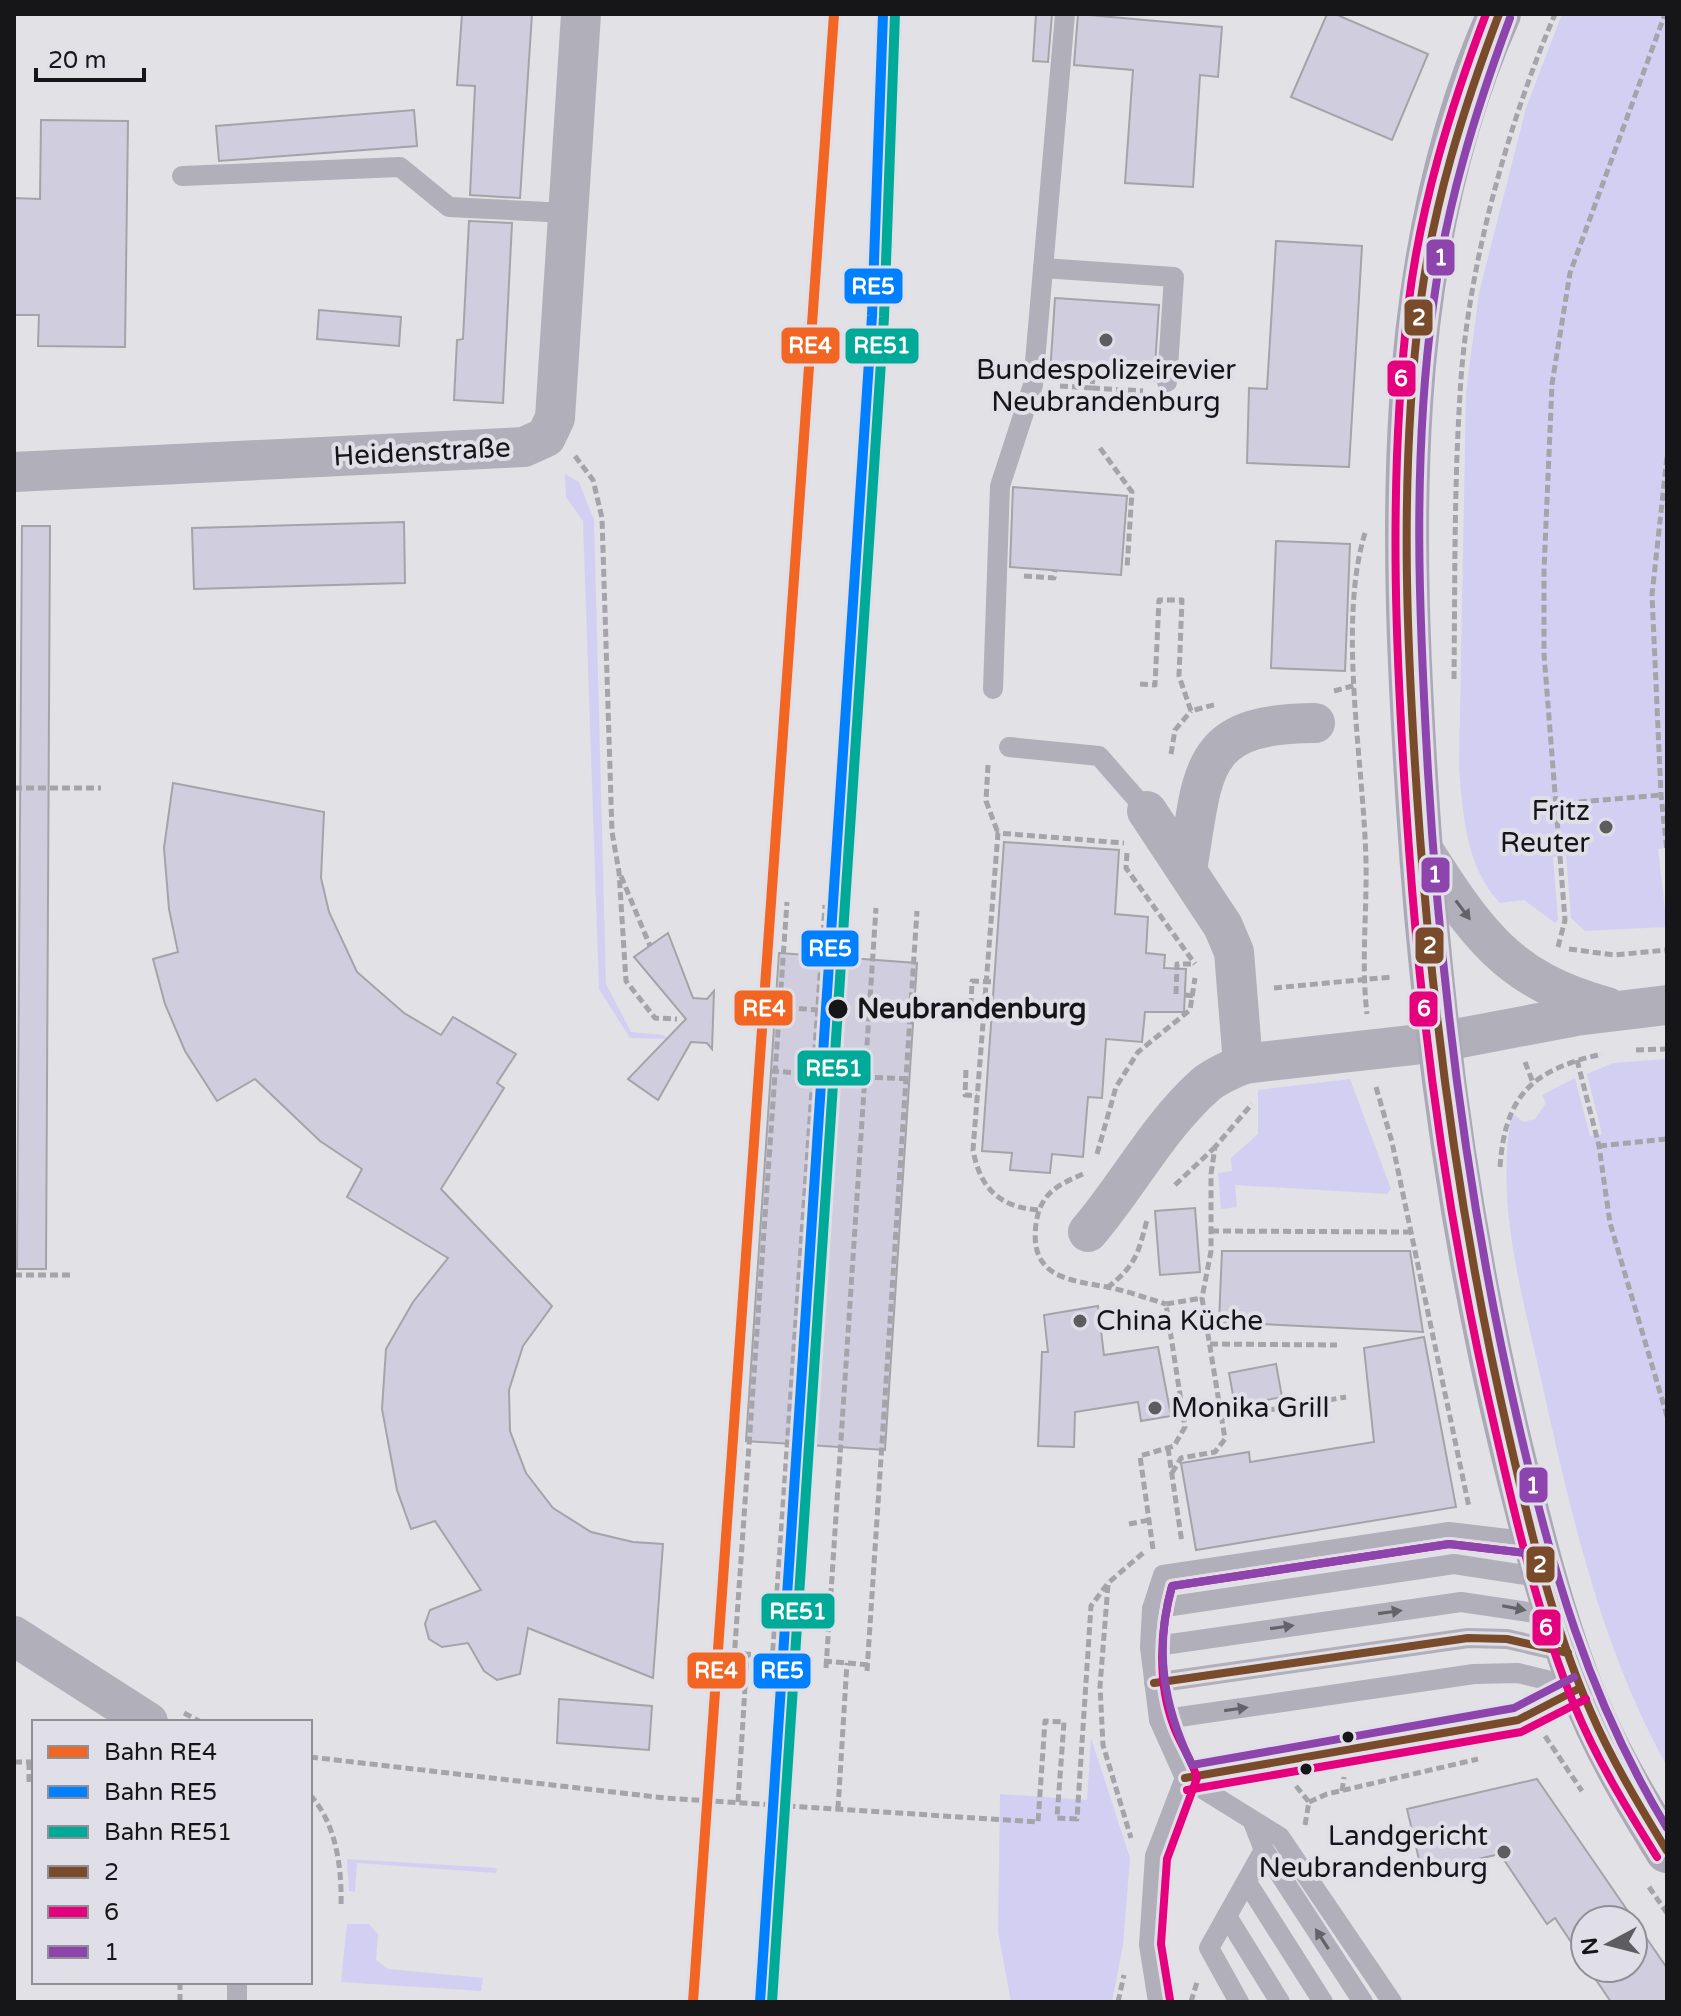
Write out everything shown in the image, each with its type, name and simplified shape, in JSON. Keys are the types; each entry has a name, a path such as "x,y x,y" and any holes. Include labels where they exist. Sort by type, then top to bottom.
{"main road":[{"path":"1499,14 1468,95 1448,165 1424,288 1412,388 1408,639 1420,845 1453,1155 1480,1309 1557,1615 1605,1744 1667,1851"}],"street":[{"name":"Heidenstraße","path":"14,472 536,443 553,429 555,418 581,14"},
{"path":"1187,870 1202,785 1208,765 1220,748 1254,727 1318,708"},
{"path":"1147,811 1223,926 1234,952 1243,1064"},
{"path":"1420,845 1456,901 1501,956 1540,984 1575,999 1619,1010"},
{"path":"1088,1232 1121,1193 1148,1148 1207,1083 1243,1064 1439,1042 1619,1010 1667,1005"},
{"path":"14,1636 145,1720"}],"lane":[{"path":"993,689 1000,486 1033,385 1065,14"},
{"path":"182,176 400,167 449,207 567,213"},
{"path":"1043,268 1174,277 1167,382"},
{"path":"1009,747 1099,756 1147,811"},
{"path":"1392,2002 1280,1837 1185,1778 1159,1720 1150,1647 1152,1609 1163,1575 1449,1532 1557,1615"},
{"path":"1152,1609 1454,1564 1557,1615"},
{"path":"1150,1647 1461,1602 1557,1615"},
{"path":"1154,1683 1468,1638 1507,1639 1557,1615"},
{"path":"1159,1720 1474,1674 1518,1673 1557,1615"},
{"path":"1185,1778 1518,1720 1557,1615"},
{"path":"1158,2002 1149,1945 1155,1856 1185,1778"},
{"path":"1253,1822 1264,1850 1363,2002"},
{"path":"1239,2002 1209,1948 1248,1884 1264,1850"},
{"path":"1248,1884 1323,2002"},
{"path":"1228,1918 1280,2002"}],"path":[{"path":"1454,695 1460,392 1473,295 1519,108 1555,14"},
{"path":"1558,947 1565,920 1544,654 1552,384 1570,273 1665,14"},
{"path":"1092,388 1093,377"},
{"path":"1033,385 1159,392 1167,382"},
{"path":"1100,448 1132,492 1127,568"},
{"path":"1667,457 1652,595 1661,795 1667,851"},
{"path":"593,480 602,518 612,832 619,872 626,981 655,1018 677,1019"},
{"path":"1140,684 1155,685 1159,600 1182,600 1179,676 1191,711 1224,703"},
{"path":"1318,708 1356,685"},
{"path":"987,782 986,801 998,833 978,1038 973,1150 977,1170 998,1198 1014,1208 1038,1210 1049,1191 1088,1171"},
{"path":"14,788 101,788"},
{"path":"1555,804 1661,795"},
{"path":"998,833 1128,844 1126,868 1195,964 1195,996 1190,1010 1138,1052 1116,1087 1094,1165"},
{"path":"619,872 650,946"},
{"path":"787,902 777,1007 733,1656 747,1654 774,1659 825,905"},
{"path":"876,908 825,1664 847,1663 868,1667 917,911"},
{"path":"1545,940 1558,947 1614,955 1667,950"},
{"path":"1176,994 1177,964 1195,964"},
{"path":"1185,995 1364,979"},
{"path":"971,1006 972,981 994,982"},
{"path":"777,1007 818,1010"},
{"path":"868,1012 912,1015"},
{"path":"1626,1051 1667,1049"},
{"path":"1500,1181 1502,1136 1508,1113 1533,1083 1577,1060 1611,1052"},
{"path":"1577,1060 1599,1146 1610,1223 1667,1416"},
{"path":"966,1070 965,1095 977,1096"},
{"path":"773,1071 814,1074"},
{"path":"864,1077 908,1079"},
{"path":"1165,1193 1215,1147 1254,1102"},
{"path":"1599,1146 1667,1139"},
{"path":"1172,1473 1181,1458 1220,1449 1225,1439 1202,1298 1211,1251 1215,1147"},
{"path":"1107,1288 1137,1259 1150,1212"},
{"path":"1211,1231 1409,1232"},
{"path":"14,1275 73,1275"},
{"path":"1154,1549 1140,1456 1168,1448 1180,1440 1185,1427 1166,1304 1202,1298"},
{"path":"1210,1344 1337,1345"},
{"path":"1222,1418 1346,1397"},
{"path":"1168,1448 1184,1551"},
{"path":"1129,1524 1149,1520"},
{"path":"312,1757 665,1798 1038,1822 1045,1721 1064,1722 1057,1818 1077,1819 1091,1606 1108,1583 1141,1553 1154,1549 1169,1550"},
{"path":"1108,1583 1100,1686 1103,1745 1132,1846"},
{"path":"738,1802 747,1654"},
{"path":"838,1809 847,1663"},
{"path":"1533,1746 1548,1743"},
{"path":"1309,1802 1327,1794 1489,1756"},
{"path":"14,1762 31,1762 29,1784"},
{"path":"312,1798 328,1823 338,1859 341,1907"},
{"path":"1118,2002 1127,1960"}],"shaded area":[{"path":"1562,14 1667,14 1667,848 1658,849 1667,927 1585,931 1571,918 1566,855 1553,857 1558,920 1555,923 1524,900 1500,903 1479,872 1468,839 1462,803 1459,766 1466,393 1479,293 1526,108"},
{"path":"565,474 579,482 594,520 606,984 631,1032 663,1035 667,1039 630,1038 599,989 583,521 566,497"},
{"path":"1667,1059 1667,1766 1623,1672 1575,1522 1518,1275 1506,1177 1512,1113 1523,1122 1535,1119 1546,1103 1542,1095 1575,1078 1590,1136 1602,1134 1587,1074 1613,1063"},
{"path":"1350,1079 1391,1189 1387,1194 1235,1185 1237,1207 1221,1209 1218,1173 1232,1171 1231,1158 1258,1134 1258,1090"},
{"path":"1091,1738 1130,1858 1123,1945 1112,2002 1011,2002 998,1931 1000,1794 1087,1800"},
{"path":"347,1859 497,1868 496,1873 357,1863 355,1892 349,1891"},
{"path":"347,1924 369,1924 378,1934 376,1960 388,1969 483,1978 481,1991 341,1982"}],"building":[{"path":"462,14 532,14 520,198 470,195 475,86 457,85"},
{"path":"1036,14 1052,14 1048,62 1033,61"},
{"path":"1078,14 1222,27 1218,77 1200,75 1193,187 1125,183 1133,70 1074,65"},
{"path":"1327,14 1335,14 1428,54 1392,140 1291,97"},
{"path":"414,110 417,146 219,161 216,126"},
{"path":"41,120 128,121 125,347 38,346 39,315 14,315 14,198 40,199"},
{"path":"469,221 512,223 503,403 454,400 457,340 463,339"},
{"path":"1276,241 1362,246 1349,467 1247,463 1249,388 1267,389"},
{"name":"Bundespolizeirevier Neubrandenburg","path":"1055,298 1159,305 1154,381 1050,374"},
{"path":"319,310 401,317 399,346 317,339"},
{"path":"1013,487 1127,496 1121,575 1010,567"},
{"path":"404,522 405,583 194,589 192,528"},
{"path":"22,526 50,526 46,1269 17,1269"},
{"path":"1276,541 1350,544 1345,671 1271,668"},
{"path":"173,783 324,812 321,878 329,912 357,972 404,1013 441,1035 453,1017 516,1054 497,1083 504,1088 441,1189 552,1306 523,1346 509,1390 510,1431 526,1473 553,1508 591,1532 633,1542 663,1544 653,1678 528,1628 520,1674 497,1680 484,1671 468,1643 442,1647 429,1639 425,1624 430,1610 481,1590 435,1521 411,1529 397,1490 382,1409 386,1349 413,1302 448,1258 347,1197 362,1169 320,1141 255,1079 217,1101 185,1051 165,1004 153,959 178,952 169,909 164,848"},
{"path":"1004,842 1119,850 1115,914 1148,917 1146,953 1165,955 1164,968 1186,969 1184,1012 1145,1012 1142,1042 1106,1039 1102,1098 1088,1097 1083,1157 1052,1154 1050,1173 1010,1170 1012,1153 982,1151"},
{"path":"668,933 693,998 707,999 714,991 712,1049 707,1043 691,1042 658,1100 628,1079 686,1019 634,957"},
{"path":"779,953 917,963 885,1450 746,1441"},
{"path":"1195,1208 1200,1272 1160,1275 1155,1211"},
{"path":"1222,1251 1410,1251 1423,1332 1219,1322"},
{"path":"1098,1306 1104,1355 1158,1347 1171,1416 1141,1421 1138,1402 1075,1412 1074,1447 1038,1446 1042,1352 1048,1352 1044,1315"},
{"path":"1424,1337 1456,1507 1196,1550 1181,1463 1249,1452 1250,1462 1374,1442 1364,1348"},
{"path":"1276,1364 1282,1397 1235,1406 1229,1373"},
{"path":"559,1699 652,1706 649,1750 557,1743"},
{"name":"Landgericht Neubrandenburg","path":"1537,1779 1623,1904 1569,1904 1569,1939 1555,1918 1547,1924 1500,1854 1422,1872 1407,1809"},
{"name":"Landgericht Neubrandenburg","path":"1649,1942 1667,1968 1667,2002 1611,2002 1599,1984 1649,1984"}],"rail line":[{"name":"RE4","path":"693,2002 834,14"},
{"name":"RE5","path":"760,2002 872,316 883,14"},
{"name":"RE51","path":"772,2002 884,317 895,14"}],"transit line":[{"name":"6","path":"1486,14 1460,86 1428,195 1413,270 1401,376 1397,443 1397,646 1415,923 1431,1070 1452,1216 1480,1361 1521,1537 1550,1640 1575,1707 1603,1765 1657,1857"},
{"name":"2","path":"1499,14 1473,86 1441,194 1420,306 1413,372 1407,505 1408,638 1426,913 1443,1063 1465,1213 1493,1363 1534,1541 1564,1644 1590,1710 1616,1764 1667,1851"},
{"name":"1","path":"1510,18 1485,89 1454,196 1439,269 1426,364 1420,480 1420,597 1440,935 1459,1097 1484,1258 1530,1473 1558,1578 1593,1680 1639,1779 1667,1828"},
{"name":"6","path":"1170,2000 1161,1944 1167,1859 1197,1778 1174,1727 1165,1693 1163,1638 1172,1586 1449,1544 1534,1554"},
{"name":"1","path":"1534,1554 1449,1544 1172,1586 1163,1632 1163,1655 1164,1677 1174,1721 1192,1765 1514,1708 1574,1677"},
{"name":"2","path":"1154,1683 1468,1638 1507,1639 1568,1653"},
{"name":"2","path":"1185,1778 1518,1720 1580,1688"},
{"name":"6","path":"1187,1790 1521,1732 1586,1699"}],"place":[{"name":"Bundespolizeirevier Neubrandenburg","path":"1106,340"},
{"name":"Fritz Reuter","path":"1606,827"},
{"name":"Neubrandenburg","path":"838,1009"},
{"name":"China Küche","path":"1080,1321"},
{"name":"Monika Grill","path":"1155,1408"},
{"name":"Landgericht Neubrandenburg","path":"1504,1852"}]}
